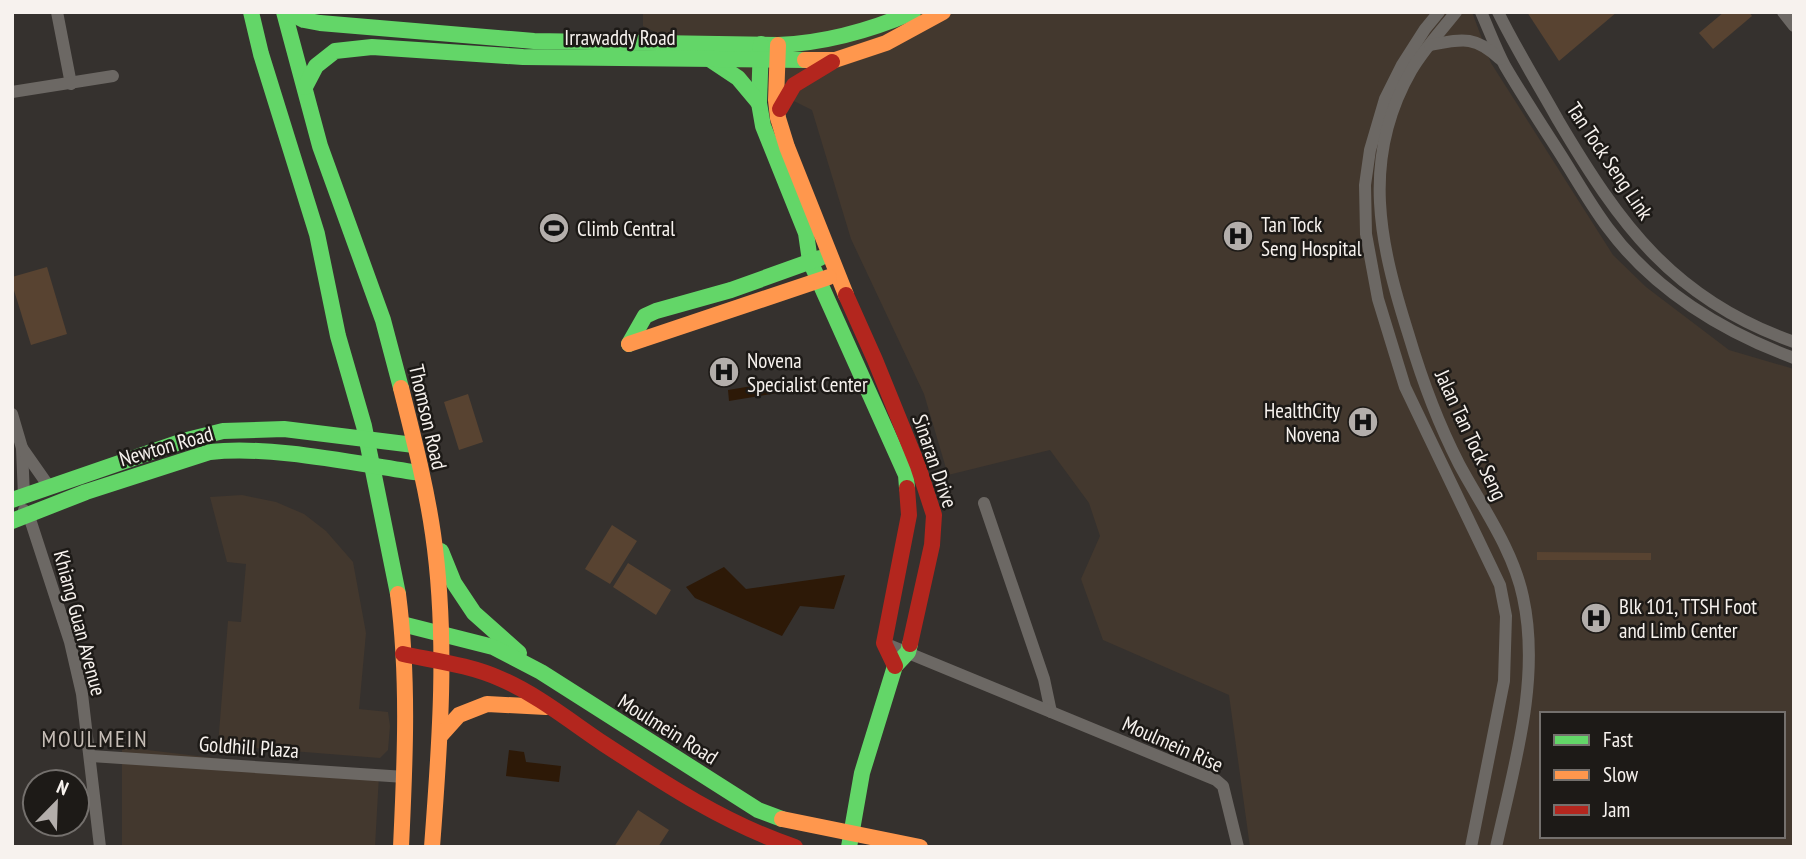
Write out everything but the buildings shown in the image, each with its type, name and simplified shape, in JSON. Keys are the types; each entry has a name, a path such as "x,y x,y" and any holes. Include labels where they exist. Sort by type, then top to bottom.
{"main road":[{"path":"251,12 261,54 317,234 338,336 367,440 397,586 402,624 405,777 401,847"},
{"name":"Irrawaddy Road","path":"286,12 320,23 534,41 770,52 835,60 886,43 943,12"},
{"name":"Thomson Road","path":"286,12 320,146 383,320 433,534 442,633 441,734 432,847"},
{"name":"Irrawaddy Road","path":"305,86 311,72 326,57 335,51 351,48 431,49 523,57 708,58 770,52 844,38 913,12"},
{"name":"Sinaran Drive","path":"770,52 759,103 762,126 806,233 810,261 906,475 909,515 884,643"},
{"name":"Sinaran Drive","path":"770,52 778,118 835,274 875,360 918,466 934,515 932,545 908,652"},
{"path":"708,58 729,69 746,84 759,103"},
{"path":"778,118 788,88 835,60"},
{"path":"829,254 731,290 656,311 645,316 629,344 835,274"},
{"name":"Newton Road","path":"17,499 183,441 223,431 284,429 367,440"},
{"path":"367,440 414,445"},
{"name":"Newton Road","path":"12,521 86,492 209,452 227,450 286,454 420,473"},
{"path":"433,534 454,583 474,613 541,672"},
{"name":"Moulmein Road","path":"402,624 493,647 541,672 758,810 854,839 920,847"},
{"path":"884,643 895,666"},
{"path":"854,839 862,773 895,666 908,652"},
{"path":"403,654 468,667 502,679 551,707 698,804 759,835 795,847"},
{"path":"441,734 459,715 487,704 551,707"}],"street":[{"path":"57,12 71,84"},
{"name":"Jalan Tan Tock Seng","path":"1439,12 1402,65 1385,99 1368,162 1365,185 1366,234 1378,299 1405,387 1496,573 1504,605 1504,681 1471,847"},
{"name":"Jalan Tan Tock Seng","path":"1456,12 1411,71 1396,105 1385,138 1379,187 1380,217 1385,258 1423,381 1458,462 1508,552 1527,616 1528,666 1523,715 1512,782 1496,847"},
{"name":"Tan Tock Seng Link","path":"1481,12 1505,64 1586,196 1632,256 1665,287 1700,313 1738,335 1794,358"},
{"name":"Tan Tock Seng Link","path":"1498,12 1585,166 1615,210 1651,253 1694,291 1739,319 1794,342"},
{"path":"1783,12 1794,26"},
{"name":"Tan Tock Seng Link","path":"1430,46 1468,40 1485,45 1505,64"},
{"path":"12,92 113,76"},
{"path":"12,414 22,448 50,488"},
{"path":"17,499 22,448"},
{"name":"Khiang Guan Avenue","path":"17,499 29,516 70,642 82,694 91,755 100,847"},
{"path":"984,503 1044,679 1051,712"},
{"name":"Moulmein Rise","path":"884,643 1221,783 1238,847"},
{"name":"Goldhill Plaza","path":"91,755 405,777"}],"shaded area":[{"name":"HealthCity Novena","path":"643,12 1472,12 1491,63 1613,255 1646,287 1729,350 1794,369 1794,847 1250,847 1229,695 1103,640 1081,579 1100,536 1089,503 1050,450 948,475 924,394 851,239 812,110 643,26"},
{"path":"1527,12 1617,12 1559,61"},
{"path":"1724,12 1749,12 1752,16 1713,49 1699,33"},
{"path":"47,267 67,334 31,345 12,277"},
{"path":"776,382 777,393 729,401 728,390"},
{"path":"468,394 483,442 459,450 444,402"},
{"path":"242,495 276,502 304,514 326,531 353,562 366,633 359,709 388,712 390,726 388,750 380,758 218,745 228,621 241,622 246,564 227,562 210,497"},
{"path":"612,525 637,541 610,584 585,569"},
{"path":"1537,552 1651,553 1651,560 1537,560"},
{"path":"628,563 671,590 656,615 613,587"},
{"path":"724,567 746,589 845,575 834,609 800,606 782,636 695,598 686,587"},
{"path":"122,747 332,772 379,775 375,847 122,847"},
{"path":"509,750 524,752 526,762 561,766 559,782 506,776"},
{"path":"638,810 669,830 658,847 614,847"}],"traffic: fast":[{"path":"251,12 261,54 317,234 338,336 364,426 398,594"},
{"path":"284,12 320,146 383,320 401,388"},
{"path":"288,12 304,20 320,23 534,41 778,45 847,35 913,12"},
{"path":"761,44 759,103 763,126 806,233 810,261 906,475 907,488"},
{"path":"305,87 316,66 335,51 372,47 523,57 805,60"},
{"path":"711,60 738,78 759,103"},
{"path":"629,344 645,316 656,311 731,290 820,258"},
{"path":"12,500 183,441 223,431 284,429 414,445"},
{"path":"12,521 86,492 210,452 287,453 420,473"},
{"path":"441,551 454,583 474,613 519,653"},
{"path":"402,624 493,647 541,672 758,810 782,819"},
{"path":"849,847 862,773 895,666 908,652 910,644"}],"traffic: slow":[{"path":"805,60 835,60 886,43 943,12"},
{"path":"778,45 778,118 846,295"},
{"path":"629,344 829,277"},
{"path":"401,388 419,461 438,573 441,690 432,847"},
{"path":"398,594 405,689 401,847"},
{"path":"441,735 459,715 487,704 546,707"},
{"path":"782,819 920,847"}],"traffic: jam":[{"path":"780,109 794,85 832,62"},
{"path":"846,295 918,466 934,515 932,545 910,644"},
{"path":"895,666 884,643 909,515 907,488"},
{"path":"403,654 477,670 515,685 696,802 769,838 795,847"}],"place":[{"name":"Climb Central","path":"554,228"},
{"name":"Tan Tock Seng Hospital","path":"1238,236"},
{"name":"Novena Specialist Center","path":"724,372"},
{"name":"HealthCity Novena","path":"1363,422"},
{"name":"Blk 101, TTSH Foot and Limb Center","path":"1596,618"}],"district":[{"name":"MOULMEIN","path":"95,738"}]}
